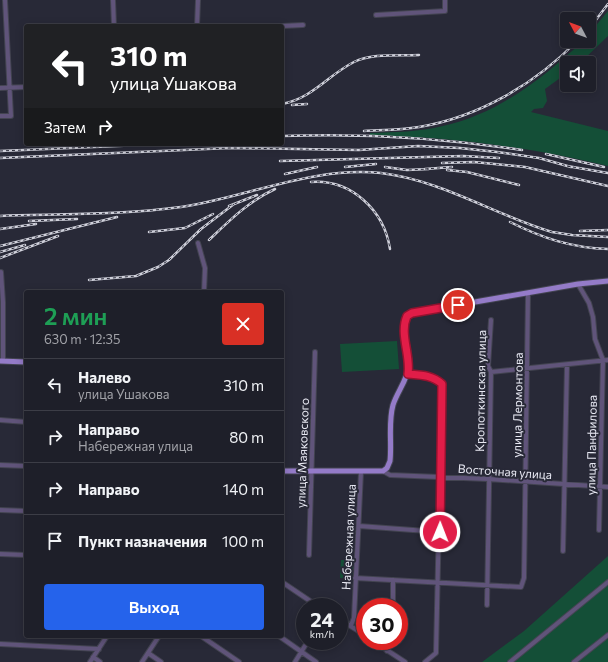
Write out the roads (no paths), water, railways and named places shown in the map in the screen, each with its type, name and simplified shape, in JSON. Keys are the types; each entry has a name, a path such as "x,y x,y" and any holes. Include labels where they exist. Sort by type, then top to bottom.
{"main road":[{"path":"383,471 387,468 390,461 392,408 396,395 408,374 409,364 404,326 407,316 417,311 528,294 578,284 608,281"},
{"path":"2,361 24,362"},
{"name":"Восточная улица","path":"284,472 383,471"}],"street":[{"path":"0,116 11,116 5,0"},
{"path":"113,0 114,24"},
{"path":"197,24 198,0"},
{"path":"376,15 445,11 445,0"},
{"path":"284,26 303,25"},
{"path":"0,88 24,87"},
{"path":"198,244 205,268 204,290"},
{"path":"0,272 3,302 2,361"},
{"name":"улица Панфилова","path":"578,284 589,303 593,317 595,339 602,360 600,530"},
{"name":"улица Лермонтова","path":"488,585 521,587 524,578 528,294"},
{"name":"Кропоткинская улица","path":"487,606 491,372 488,366 491,320"},
{"name":"улица Маяковского","path":"309,555 315,352"},
{"path":"491,372 608,360"},
{"path":"563,551 563,486 567,365"},
{"path":"408,374 425,375 436,378 442,384 440,532 436,653 425,662"},
{"path":"0,420 24,422"},
{"path":"0,465 24,466"},
{"name":"Восточная улица","path":"383,471 390,475 488,479 563,486 608,487"},
{"name":"Набережная улица","path":"351,626 354,618 359,526 360,472"},
{"path":"0,510 24,512"},
{"path":"359,526 440,532"},
{"path":"0,554 24,555"},
{"path":"355,578 438,581 488,585"},
{"path":"393,580 393,598"},
{"path":"510,662 608,582"},
{"path":"284,583 306,598"},
{"path":"348,624 356,629"},
{"path":"574,662 608,635"},
{"path":"90,662 106,638"},
{"path":"142,662 158,638"},
{"path":"204,638 239,662"},
{"path":"282,638 316,662"},
{"path":"0,644 99,649"},
{"path":"387,651 405,662"},
{"path":"295,662 301,652"},
{"path":"148,653 161,662"},
{"path":"93,657 100,662"}],"railway":[{"path":"596,20 608,4"},
{"path":"364,131 419,127 441,122 484,107 505,96 543,71 570,48"},
{"path":"284,103 303,97 312,92 345,67 361,59 377,56 419,55"},
{"path":"292,105 307,104"},
{"path":"284,136 342,135 402,137 462,142 522,150"},
{"path":"0,151 118,146"},
{"path":"0,158 230,148 359,150 418,146 497,152 539,158 571,167"},
{"path":"546,154 604,167"},
{"path":"280,161 463,156 499,158"},
{"path":"442,163 474,162 525,167 608,186"},
{"path":"345,167 376,164"},
{"path":"567,166 608,173"},
{"path":"285,174 317,167"},
{"path":"385,167 407,170 429,169"},
{"path":"425,169 452,167"},
{"path":"447,170 467,172 519,185"},
{"path":"0,216 114,213 159,210 206,202 305,178 356,172 381,173 425,183 552,232 572,235 608,237"},
{"path":"311,182 326,182 339,186 352,192 363,200 373,210 381,222 387,235 390,249"},
{"path":"209,240 248,205 275,189"},
{"path":"229,206 257,195"},
{"path":"89,280 136,276 158,267 169,260 201,229 234,204"},
{"path":"149,232 185,228 213,214"},
{"path":"0,246 117,217"},
{"path":"29,221 77,219"},
{"path":"510,222 534,233 558,241 582,247 608,249"},
{"path":"0,229 36,224"},
{"path":"580,231 608,230"},
{"path":"0,258 58,236"},
{"path":"0,252 25,245"}]}
